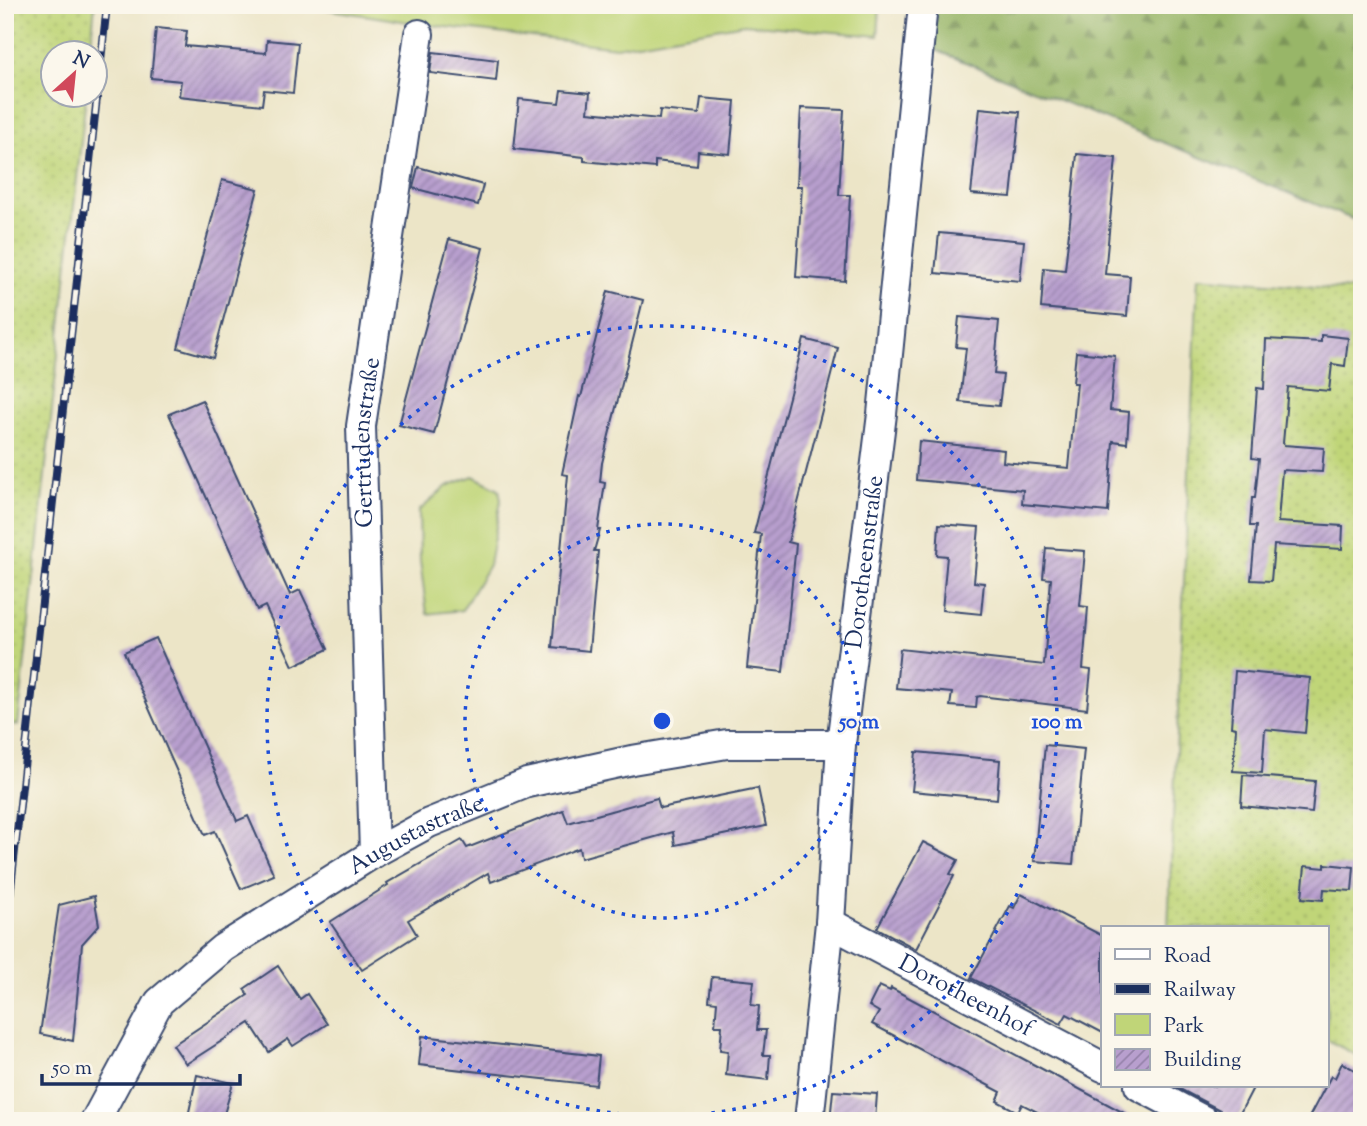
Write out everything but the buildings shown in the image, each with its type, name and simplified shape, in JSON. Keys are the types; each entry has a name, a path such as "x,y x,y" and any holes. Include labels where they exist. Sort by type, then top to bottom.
{"street":[{"name":"Dorotheenstraße","path":"809,1121 830,923 841,744 882,414 923,5"},
{"name":"Gertrudenstraße","path":"374,853 360,426 419,34"},
{"name":"Augustastraße","path":"95,1121 159,1002 223,948 374,853 429,823 527,783 632,760 727,744 841,744"},
{"name":"Dorotheenhof","path":"830,923 1101,1066"},
{"path":"1143,1088 1205,1121"}],"green space":[{"path":"5,5 95,5 91,38 38,38 38,108 85,108 18,725 5,723"},
{"path":"300,5 880,5 878,36 744,24 616,47 421,24"},
{"path":"937,5 1362,5 1362,223 933,49"},
{"path":"1198,277 1362,291 1362,1058 1328,1041 1328,926 1168,926"},
{"path":"473,476 499,489 501,500 489,565 462,610 427,614 420,561 419,511 447,486"}],"railway":[{"path":"5,942 107,5"}]}
